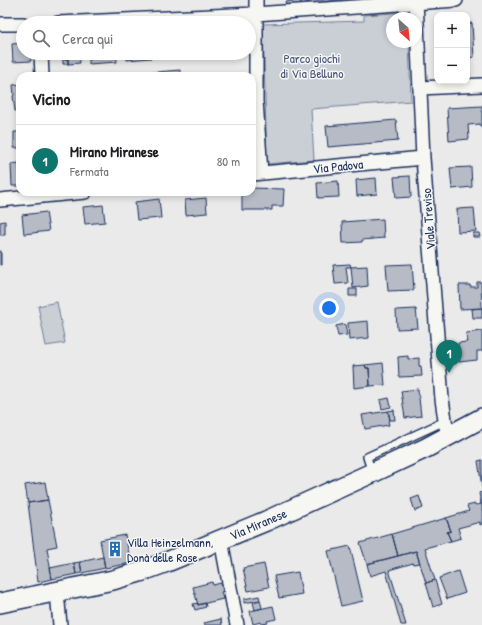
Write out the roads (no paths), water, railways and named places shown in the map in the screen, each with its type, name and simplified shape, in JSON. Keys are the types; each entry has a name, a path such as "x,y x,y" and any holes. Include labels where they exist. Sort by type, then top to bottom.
{"main road":[{"name":"Via Miranese","path":"0,603 113,580 140,572 266,521 372,473 448,428 482,418"}],"street":[{"path":"255,14 256,0"},
{"path":"211,16 456,0"},
{"name":"Viale Treviso","path":"416,2 424,158 448,428"},
{"path":"0,24 16,24"},
{"path":"41,60 42,72"},
{"path":"254,60 254,72"},
{"path":"420,88 482,85"},
{"name":"Via Padova","path":"256,174 424,158"},
{"path":"0,200 32,196"},
{"path":"221,540 237,625"},
{"path":"57,592 60,625"}],"place":[{"name":"Mirano Miranese","path":"449,373"},
{"name":"Villa Heinzelmann, Donà delle Rose","path":"115,549"}],"park label":[{"name":"Parco giochi di Via Belluno","path":"312,66"}]}
